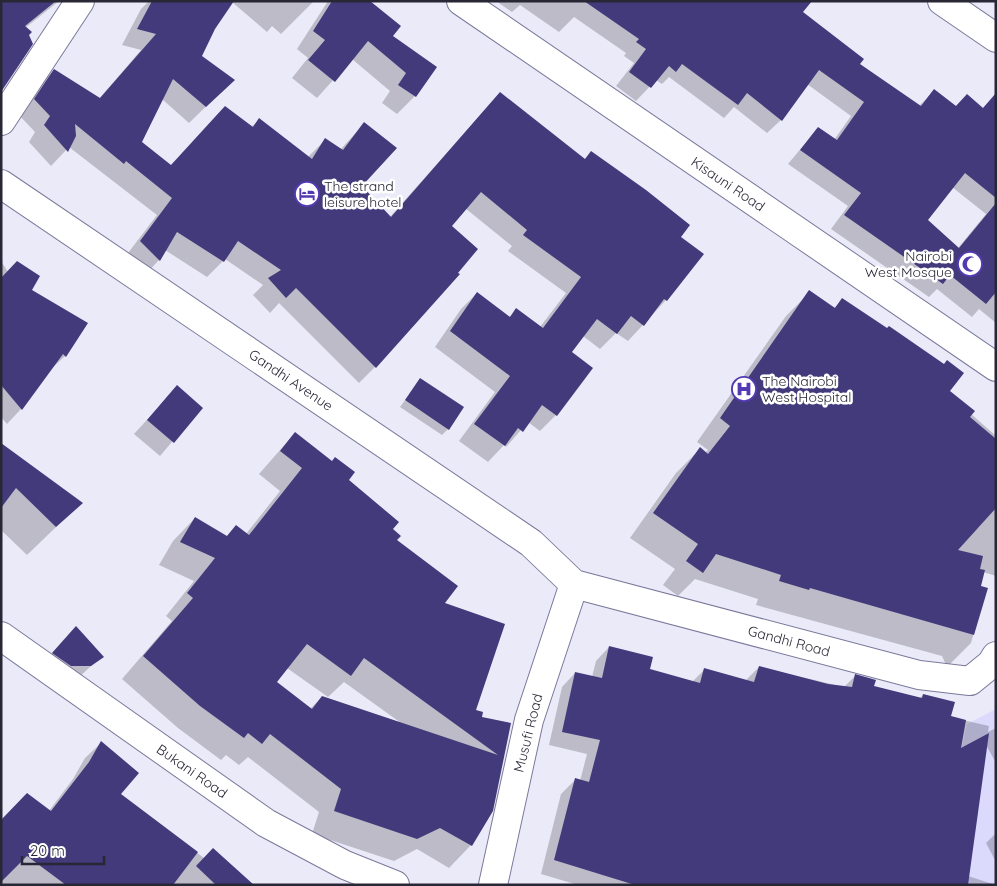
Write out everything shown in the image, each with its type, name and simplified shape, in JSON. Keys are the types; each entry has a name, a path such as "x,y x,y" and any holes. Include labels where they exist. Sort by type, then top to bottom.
{"street":[{"path":"1,121 80,1"},
{"name":"Kisauni Road","path":"461,1 996,367"},
{"path":"942,1 996,38"},
{"name":"Gandhi Avenue","path":"1,184 531,543 574,584"},
{"name":"Gandhi Road","path":"574,584 919,675 970,681 991,664 996,656"},
{"name":"Musufi Road","path":"493,885 529,720 574,584"},
{"name":"Bukani Road","path":"1,636 266,823 345,865 395,885"}],"shaded area":[{"path":"996,709 996,885 931,885 967,724"}],"building":[{"path":"1,1 56,1 25,26 32,32 29,35 33,44 1,92"},
{"path":"152,1 234,1 215,29 202,56 235,80 206,107 173,79 142,142 171,165 225,106 253,127 259,118 312,159 325,138 343,150 364,122 397,148 362,186 391,217 500,92 585,159 591,151 646,190 690,225 681,237 704,254 667,301 664,299 644,326 631,316 617,334 597,319 572,352 593,368 557,416 542,405 523,432 518,428 505,446 474,424 510,376 450,331 477,292 510,317 516,308 543,328 581,277 523,235 527,230 481,192 452,226 478,249 458,273 460,274 376,368 296,288 286,298 268,278 281,270 238,241 224,262 177,232 160,261 140,241 172,198 126,161 124,164 75,124 76,136 68,152 44,125 50,116 34,99 54,69 100,98 156,34 137,29"},
{"path":"332,1 370,1 401,26 393,36 437,67 416,97 398,85 406,73 368,41 335,82 308,60 325,40 313,31"},
{"path":"584,1 812,1 803,12 864,59 860,64 921,106 934,89 956,106 967,94 983,108 996,93 996,198 965,173 928,220 959,248 996,203 996,292 986,304 950,275 943,284 844,215 861,193 800,150 818,127 837,140 864,102 819,70 782,121 747,93 738,105 682,64 676,72 669,66 651,88 629,72 646,49 636,42 639,39"},
{"path":"17,261 40,276 32,290 88,323 66,357 63,354 22,410 1,385 1,278"},
{"path":"809,290 835,308 842,298 887,328 889,326 944,364 947,360 964,373 950,391 975,411 970,417 996,439 996,508 958,550 983,556 980,569 985,570 981,586 988,588 974,635 810,588 809,590 779,581 781,575 716,554 703,573 686,561 698,544 653,513 700,447 708,454 730,426 720,418"},
{"path":"420,378 464,407 449,430 405,400"},
{"path":"177,385 203,408 174,443 147,420"},
{"path":"295,432 332,461 335,457 355,472 349,480 399,522 393,529 401,536 397,540 458,586 445,603 505,624 476,710 483,712 482,717 511,723 493,811 472,846 440,828 417,839 334,811 341,789 270,734 262,744 248,733 244,738 200,706 143,656 193,598 187,593 215,558 180,542 195,517 227,536 236,525 249,535 302,468 280,451","holes":["307,644 351,676 364,658 498,755 322,696 312,709 277,682"]},
{"path":"1,443 83,503 56,527 16,488 1,508"},
{"path":"76,626 104,657 91,666 71,666 52,653"},
{"path":"609,646 653,657 650,669 700,683 704,668 754,682 759,666 828,684 852,687 855,674 876,680 874,686 922,698 923,694 955,702 951,716 966,720 961,748 989,733 968,885 635,885 554,860 575,778 589,782 600,740 562,732 575,672 602,678"},
{"path":"101,741 139,773 121,794 198,852 173,885 66,885 27,856 1,882 1,820 27,793 51,811 89,762"},
{"path":"213,848 254,885 216,885 196,866"}],"place":[{"name":"The strand leisure hotel","path":"307,194"},
{"name":"Nairobi West Mosque","path":"970,264"},
{"name":"The Nairobi West Hospital","path":"744,389"}]}
